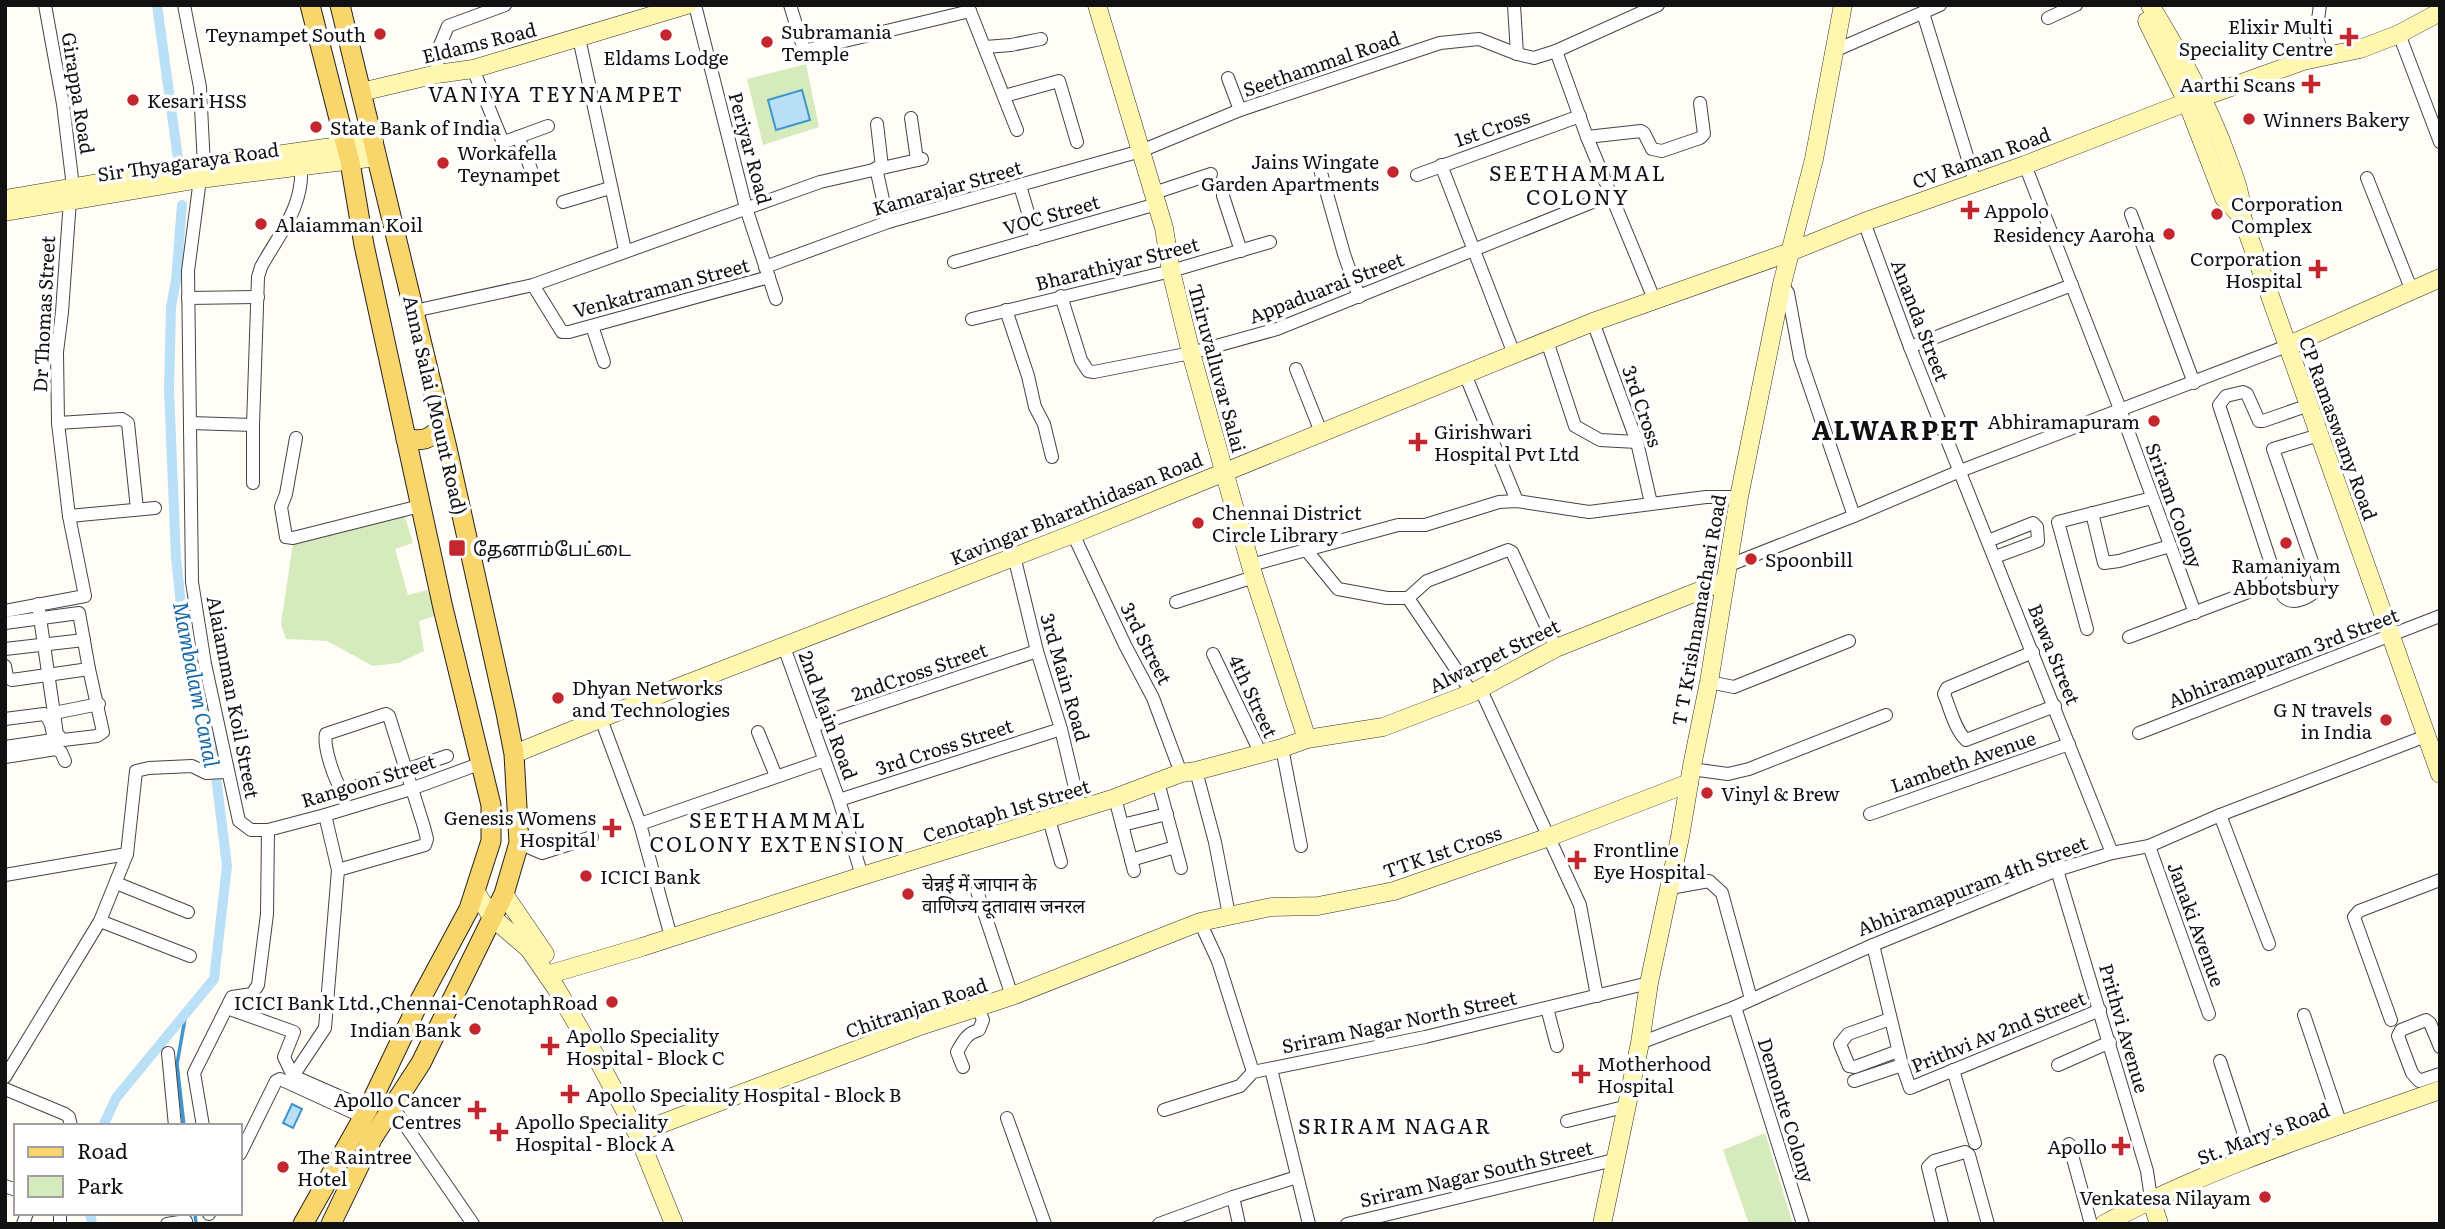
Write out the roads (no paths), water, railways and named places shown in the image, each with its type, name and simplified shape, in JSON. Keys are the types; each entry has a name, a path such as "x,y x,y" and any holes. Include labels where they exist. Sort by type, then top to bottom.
{"main road":[{"name":"Anna Salai (Mount Road)","path":"303,1224 365,1113 419,1002 469,909 491,841 491,805 479,764 408,447 364,245 348,154 310,5"},
{"name":"Anna Salai (Mount Road)","path":"331,1224 373,1137 421,1063 503,894 520,843 514,754 447,448 340,5"},
{"name":"Eldams Road","path":"361,92 438,74 473,69 687,5"},
{"name":"Thiruvalluvar Salai","path":"1097,5 1156,198 1191,353 1224,471 1307,739"},
{"name":"T T Krishnamachari Road","path":"1602,1224 1628,1106 1649,983 1709,682 1739,496 1782,284 1814,159 1843,5"},
{"path":"2138,5 2195,99"},
{"path":"2155,9 2195,99"},
{"name":"CV Raman Road","path":"1654,299 1790,252 1864,222 2302,61 2360,49 2399,34 2440,12"},
{"name":"CP Ramaswamy Road","path":"2195,99 2224,198 2242,216 2391,636 2433,734 2440,774"},
{"name":"Sir Thyagaraya Road","path":"5,199 71,193 375,149"},
{"name":"Sir Thyagaraya Road","path":"202,173 301,166 348,154"},
{"name":"Sir Thyagaraya Road","path":"5,212 71,193"},
{"path":"2287,346 2412,291 2438,283"},
{"name":"Kavingar Bharathidasan Road","path":"514,754 1073,534 1654,299"},
{"path":"408,447 430,439 442,427"},
{"path":"408,447 447,448"},
{"name":"Alwarpet Street","path":"1189,772 1307,739 1383,727 1476,690 1556,648 1726,574"},
{"name":"Cenotaph 1st Street","path":"552,973 1115,799 1189,772"},
{"name":"TTK 1st Cross","path":"1200,922 1271,906 1318,906 1394,891 1549,837 1690,776"},
{"path":"475,891 492,916 552,973 638,1135 674,1224"},
{"path":"503,894 645,1130 683,1224"},
{"name":"Chitranjan Road","path":"645,1130 918,1027 1012,996 1200,922"},
{"name":"St. Mary's Road","path":"2104,1224 2151,1199 2340,1125 2434,1083"},
{"path":"2151,1199 2159,1224"}],"street":[{"name":"Girappa Road","path":"45,5 62,104 71,193"},
{"name":"Alaiamman Koil Street","path":"184,5 200,87 202,173 188,271 192,582 205,664 239,821 251,830 268,830"},
{"path":"438,74 438,50 448,26 505,5"},
{"name":"Periyar Road","path":"695,5 746,208 776,299"},
{"path":"790,5 803,47 807,50 969,8 1017,130"},
{"path":"1514,5 1517,54"},
{"name":"Seethammal Road","path":"1141,151 1240,110 1450,41 1479,39 1534,58 1556,51 1658,5"},
{"path":"1836,50 1940,5"},
{"path":"2048,18 2076,5"},
{"path":"2320,5 2316,35 2324,58"},
{"path":"1923,13 1975,182"},
{"path":"2399,34 2440,142"},
{"path":"579,38 625,250"},
{"path":"985,47 1011,46 1041,39"},
{"path":"1556,51 1587,137 1654,299"},
{"path":"473,69 500,139 505,141 548,125"},
{"path":"1228,78 1240,110"},
{"path":"1004,96 1059,81 1077,142"},
{"path":"1587,137 1641,131 1652,149 1662,151 1700,138 1704,134 1700,103"},
{"name":"1st Cross","path":"1417,175 1580,116"},
{"name":"Kamarajar Street","path":"414,311 533,285 820,182 920,159 911,118"},
{"path":"877,124 879,167 888,222"},
{"path":"518,137 531,169"},
{"name":"Kamarajar Street","path":"767,272 888,222 1141,151"},
{"path":"1318,162 1359,297"},
{"path":"1441,165 1514,354"},
{"name":"Sriram Colony","path":"2025,165 2120,409 2195,613"},
{"path":"253,483 253,425 261,267 296,208 303,183 301,166"},
{"name":"VOC Street","path":"954,262 1036,239 1156,198 1211,173"},
{"path":"2367,178 2412,291"},
{"path":"1020,187 1036,239"},
{"path":"563,202 610,188"},
{"name":"Dr Thomas Street","path":"38,604 85,596 69,516 58,423 57,352 71,193"},
{"name":"Appaduarai Street","path":"1061,296 1081,360 1088,371 1094,372 1191,353 1277,329 1611,195"},
{"path":"1223,196 1241,251"},
{"path":"2132,214 2194,383"},
{"name":"Ananda Street","path":"1864,222 1960,471"},
{"name":"Bharathiyar Street","path":"972,318 1171,271 1270,242"},
{"name":"Venkatraman Street","path":"533,285 562,332 592,326 767,272"},
{"path":"1782,284 1788,293 1800,358 1812,399 1854,516"},
{"path":"1910,347 2072,285"},
{"path":"188,298 258,297"},
{"path":"1006,310 1028,376 1035,407 1044,424 1052,457"},
{"name":"3rd Cross","path":"1593,322 1637,442 1651,503"},
{"path":"592,326 604,362"},
{"path":"1547,341 1575,426 1600,440 1637,442"},
{"path":"1726,574 1960,471 2287,346"},
{"path":"1296,369 1321,432"},
{"path":"1465,374 1517,501"},
{"path":"2309,405 2263,421 2259,421 2247,394 2243,392 2226,396 2219,405 2275,576 2284,599 2288,601 2303,598 2319,588 2273,449 2319,435"},
{"path":"58,423 122,419 128,423 137,509"},
{"path":"190,423 253,425"},
{"path":"296,438 286,494 281,507 286,537 293,538 421,506"},
{"name":"Bawa Street","path":"1960,471 2112,853"},
{"path":"1176,602 1307,551 1398,526 1425,525 1499,502 1517,501 1589,512 1706,497 1739,496"},
{"path":"2087,629 2058,522 2152,498"},
{"path":"69,516 155,508"},
{"path":"2092,513 2104,563 2170,546"},
{"path":"1989,541 2028,524 2033,523 2036,527 2038,541 1995,557"},
{"name":"3rd Street","path":"1073,534 1189,772 1215,842 1229,915"},
{"path":"1307,551 1338,589 1387,598 1408,598 1427,581 1508,550 1513,554 1556,648"},
{"name":"3rd Main Road","path":"1014,556 1080,809"},
{"path":"2129,637 2270,584 2275,576"},
{"path":"1408,598 1476,690 1549,837 1580,905 1597,996"},
{"path":"5,611 38,604 40,619 43,646 47,676 57,734 63,740 97,736 103,732 79,612 40,619 5,623"},
{"name":"Abhiramapuram 3rd Street","path":"2139,733 2440,616"},
{"path":"5,649 85,640"},
{"path":"1709,682 1734,687 1849,640"},
{"name":"2nd Main Road","path":"784,646 839,800 862,876"},
{"name":"2ndCross Street","path":"813,726 1037,651"},
{"path":"2033,652 1947,688 1944,694 1948,704 1961,735 1966,740 2055,706"},
{"name":"4th Street","path":"1213,654 1261,754"},
{"path":"5,666 7,677 12,680 89,668"},
{"path":"5,687 43,682 49,705 44,710 5,717"},
{"path":"54,713 99,704"},
{"path":"5,717 44,713 50,719 53,734 53,740 5,747"},
{"path":"338,870 425,845 427,839 405,771 388,716 386,714 326,734 325,744 338,785 343,791 405,771 447,756"},
{"path":"1690,776 1727,774 1749,769 1886,715"},
{"path":"601,719 640,824 671,937"},
{"name":"3rd Cross Street","path":"839,800 1061,729"},
{"path":"758,732 776,776"},
{"name":"Abhiramapuram 4th Street","path":"1640,1043 1735,1007 1873,946 2057,870 2112,853 2149,846 2220,815 2433,734"},
{"name":"Lambeth Avenue","path":"1870,814 2069,744"},
{"path":"1282,748 1301,846"},
{"path":"5,757 56,749 61,752 65,761"},
{"path":"640,824 824,760"},
{"name":"Rangoon Street","path":"268,830 411,789 479,764"},
{"path":"5,1077 100,921 117,883 127,854 136,771 192,766 205,773 225,772"},
{"path":"1158,782 1181,868"},
{"path":"1115,799 1133,866 1175,847"},
{"path":"1122,825 1167,814"},
{"path":"293,1076 325,1028 338,870 325,815"},
{"path":"2220,815 2269,944"},
{"path":"1049,819 1061,862"},
{"path":"203,1124 194,1073 233,997 252,994 258,985 267,914 268,830"},
{"path":"520,843 542,853 592,836"},
{"name":"Janaki Avenue","path":"2149,846 2209,1014"},
{"path":"5,875 127,854"},
{"name":"Prithvi Avenue","path":"2057,870 2147,1171 2151,1199"},
{"path":"2391,1020 2354,917 2359,911 2440,880"},
{"path":"1670,888 1709,881 1722,893 1751,999"},
{"path":"117,883 188,912"},
{"path":"977,891 1012,996"},
{"path":"100,921 190,956"},
{"path":"1200,922 1218,961 1253,1072"},
{"path":"1873,946 1900,1058"},
{"name":"Sriram Nagar North Street","path":"1164,1110 1240,1086 1253,1072 1425,1037 1649,983"},
{"name":"Demonte Colony","path":"1735,1007 1802,1224"},
{"path":"227,1008 294,1032 284,1057 293,1076 365,1113"},
{"path":"963,1067 957,1052 963,1040 979,1030 983,1020 978,1008"},
{"path":"1547,1008 1557,1046"},
{"name":"Prithvi Av 2nd Street","path":"1900,1058 1910,1087 2100,1010"},
{"path":"2304,1015 2340,1125"},
{"path":"1891,1019 1848,1034 1840,1044 1849,1066 1900,1058"},
{"path":"2434,1083 2412,1073 2398,1036 2401,1030 2426,1020 2430,1023 2440,1047"},
{"path":"2058,1065 2110,1042"},
{"path":"168,1053 175,1124"},
{"path":"1852,1078 1900,1058"},
{"path":"2220,1061 2252,1159"},
{"path":"1271,1069 1309,1224"},
{"path":"1953,1070 1975,1143"},
{"path":"171,1077 194,1073"},
{"path":"242,1150 276,1081 280,1079 365,1113"},
{"path":"5,1090 65,1114 71,1124"},
{"path":"392,1106 473,1224"},
{"path":"1567,1121 1628,1106"},
{"path":"1007,1118 1045,1224"},
{"path":"2069,1144 2091,1224"},
{"path":"1942,1224 1928,1167 1934,1161 1965,1152 1969,1155 1988,1224"},
{"name":"Sriram Nagar South Street","path":"1346,1224 1614,1160"},
{"path":"1159,1224 1297,1177"},
{"path":"1233,1197 1239,1224"},
{"path":"167,1224 186,1219"}],"water":[{"path":"802,90 810,120 776,130 768,100"},
{"path":"292,1104 302,1109 293,1128 283,1123"}],"waterway":[{"name":"Mambalam Canal","path":"157,5 179,166"},
{"name":"Mambalam Canal","path":"104,1124 116,1098 214,979 227,866 210,728 183,624 176,558 169,390 171,307 182,205"},
{"path":"184,1124 177,1064 186,1013"},
{"name":"Mambalam Canal","path":"90,1215 92,1224"},
{"path":"195,1215 196,1224"}],"place":[{"name":"Teynampet South","path":"380,34"},
{"name":"Eldams Lodge","path":"666,35"},
{"name":"Elixir Multi Speciality Centre","path":"2349,37"},
{"name":"Subramania Temple","path":"767,42"},
{"name":"Aarthi Scans","path":"2311,84"},
{"name":"Kesari HSS","path":"133,100"},
{"name":"Winners Bakery","path":"2249,119"},
{"name":"State Bank of India","path":"316,127"},
{"name":"Workafella Teynampet","path":"443,163"},
{"name":"Jains Wingate Garden Apartments","path":"1393,172"},
{"name":"Appolo","path":"1970,210"},
{"name":"Corporation Complex","path":"2217,214"},
{"name":"Alaiamman Koil","path":"261,224"},
{"name":"Residency Aaroha","path":"2169,234"},
{"name":"Corporation Hospital","path":"2318,269"},
{"name":"Abhiramapuram","path":"2154,421"},
{"name":"Girishwari Hospital Pvt Ltd","path":"1418,442"},
{"name":"Chennai District Circle Library","path":"1198,523"},
{"name":"Ramaniyam Abbotsbury","path":"2286,543"},
{"name":"தேனாம்பேட்டை","path":"457,548"},
{"name":"Spoonbill","path":"1751,559"},
{"name":"Dhyan Networks and Technologies","path":"558,698"},
{"name":"G N travels in India","path":"2386,720"},
{"name":"Vinyl & Brew","path":"1707,793"},
{"name":"Genesis Womens Hospital","path":"612,828"},
{"name":"Frontline Eye Hospital","path":"1577,860"},
{"name":"ICICI Bank","path":"586,876"},
{"name":"चेन्नई में जापान के वाणिज्य दूतावास जनरल","path":"908,894"},
{"name":"ICICI Bank Ltd.,Chennai-CenotaphRoad","path":"612,1002"},
{"name":"Indian Bank","path":"475,1029"},
{"name":"Apollo Speciality Hospital - Block C","path":"550,1046"},
{"name":"Motherhood Hospital","path":"1581,1074"},
{"name":"Apollo Speciality Hospital - Block B","path":"570,1094"},
{"name":"Apollo Cancer Centres","path":"477,1110"},
{"name":"Apollo Speciality Hospital - Block A","path":"499,1132"},
{"name":"Apollo","path":"2121,1146"},
{"name":"The Raintree Hotel","path":"283,1167"},
{"name":"Venkatesa Nilayam","path":"2265,1197"}],"district":[{"name":"VANIYA TEYNAMPET","path":"556,92"},
{"name":"SEETHAMMAL COLONY","path":"1578,183"},
{"name":"ALWARPET","path":"1896,428"},
{"name":"SEETHAMMAL COLONY EXTENSION","path":"778,830"},
{"name":"SRIRAM NAGAR","path":"1395,1124"}]}
